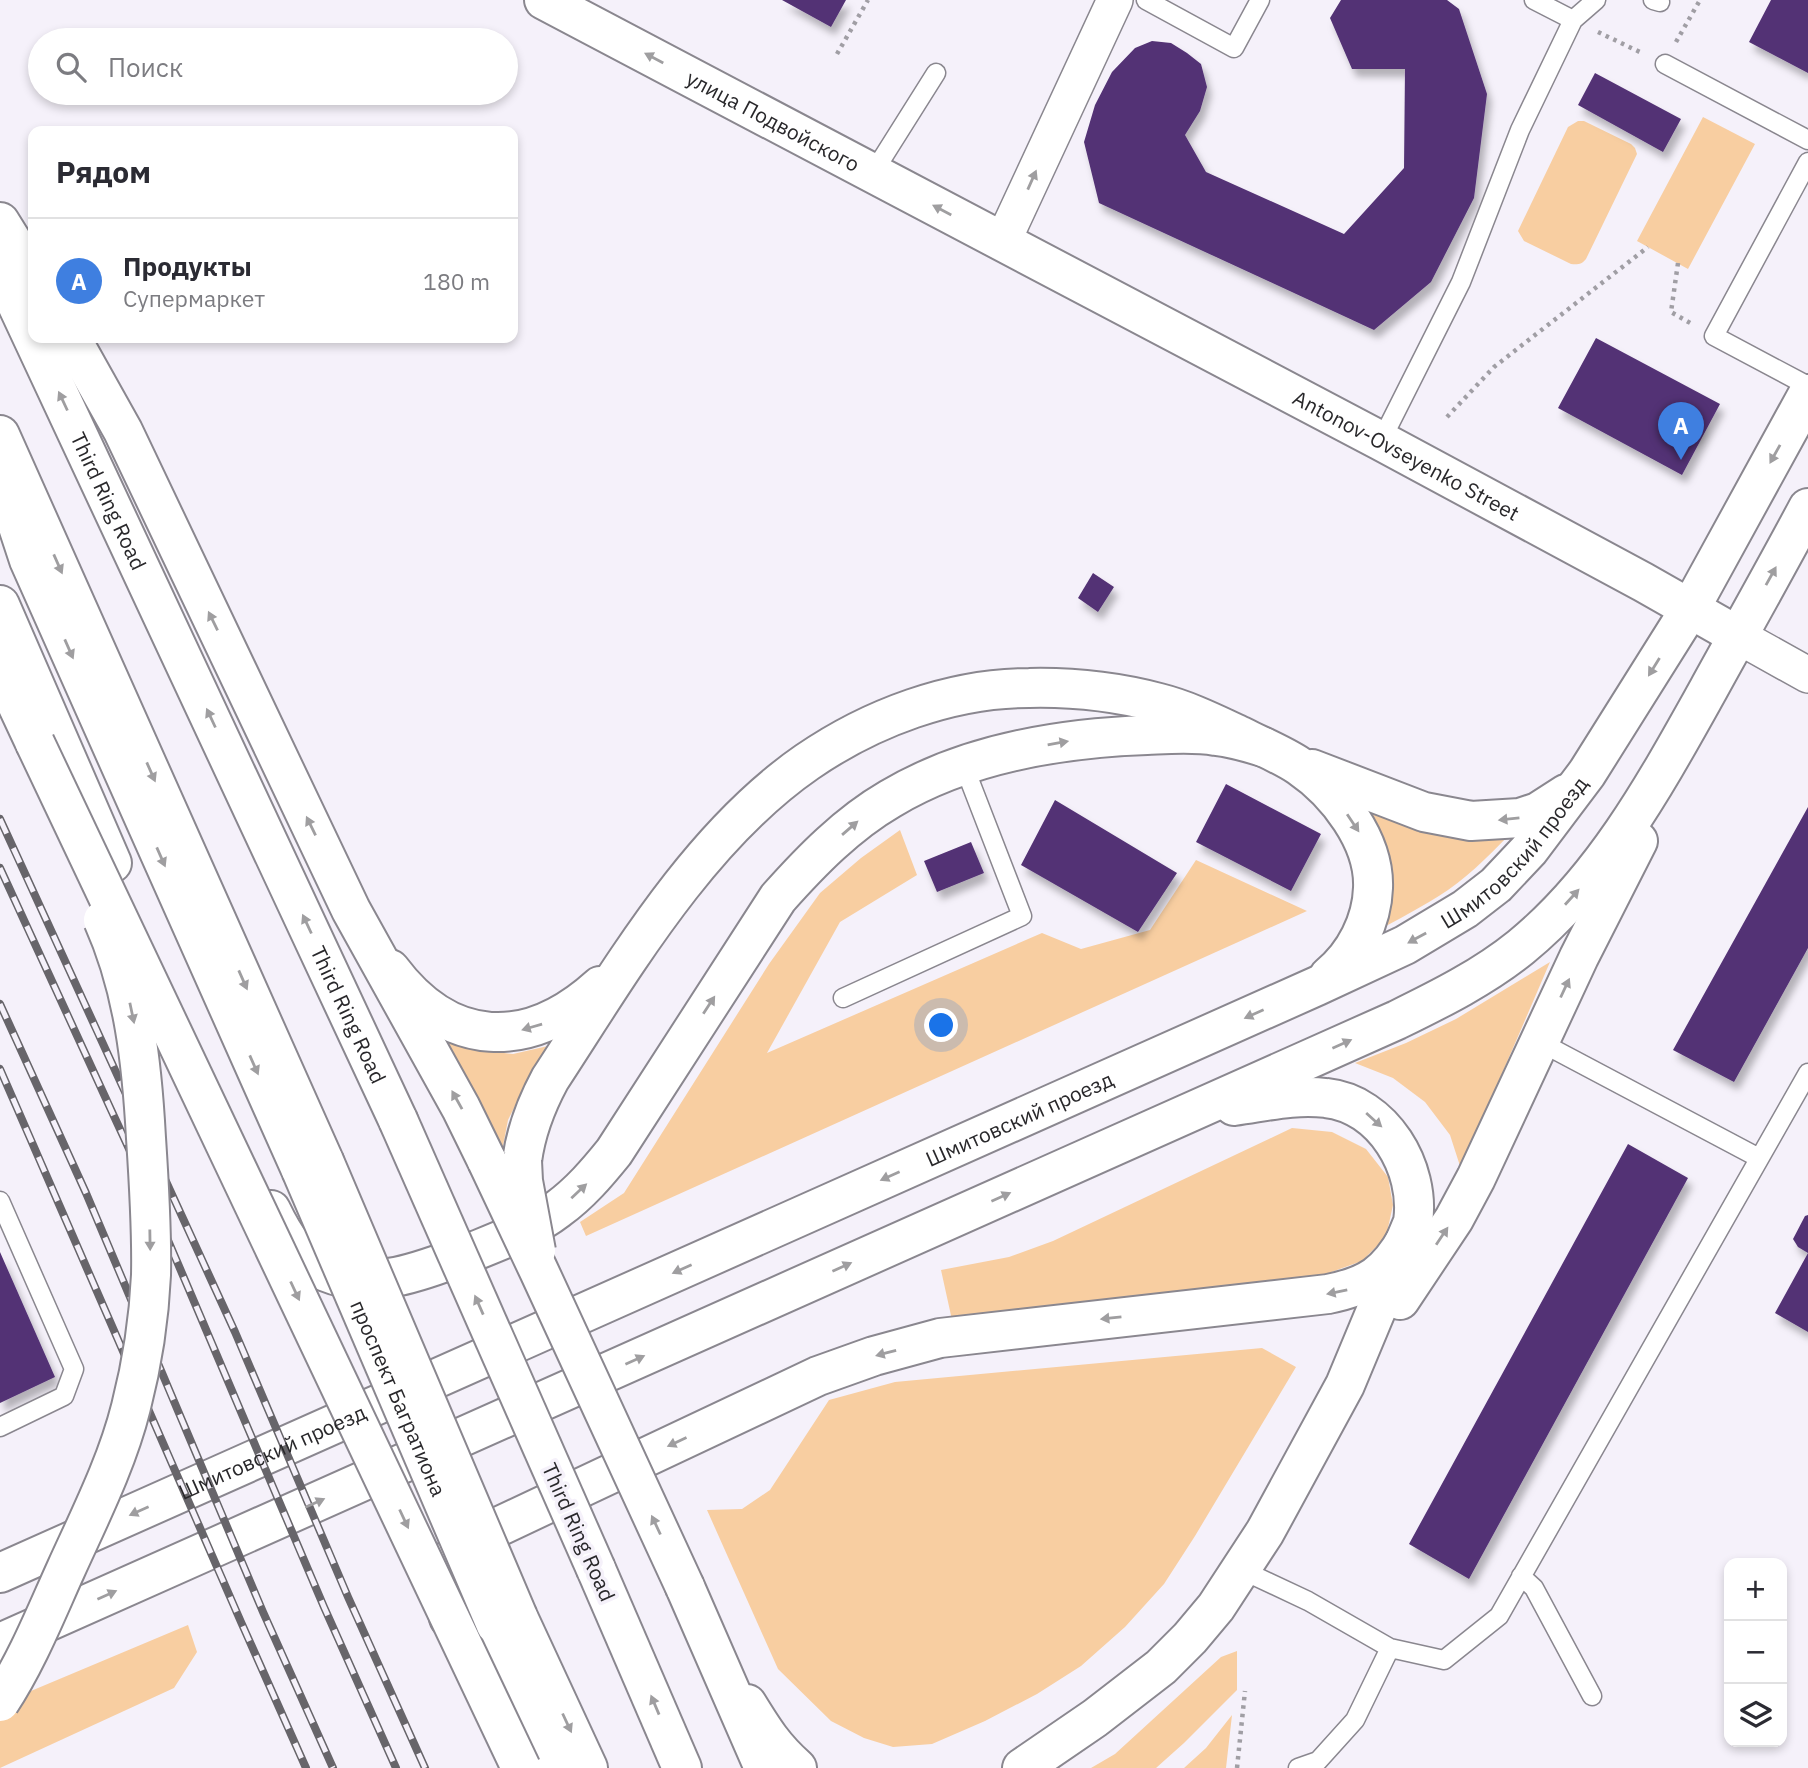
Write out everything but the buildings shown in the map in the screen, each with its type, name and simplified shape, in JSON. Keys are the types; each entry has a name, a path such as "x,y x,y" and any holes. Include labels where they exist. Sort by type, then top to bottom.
{"main road":[{"name":"улица Подвойского","path":"544,0 1003,241"},
{"path":"0,222 28,267"},
{"name":"Antonov-Ovseyenko Street","path":"1003,241 1381,441 1738,636"},
{"name":"Third Ring Road","path":"0,268 28,328"},
{"name":"Third Ring Road","path":"35,343 398,1119 682,1768"},
{"path":"74,343 123,431 351,909 461,1108 505,1161 539,1271 685,1587 764,1768"},
{"name":"Шмитовский проезд","path":"0,1573 1317,986 1405,945 1450,919 1481,898 1529,850 1587,773 1690,609 1808,394"},
{"path":"0,435 313,1165"},
{"path":"0,472 29,560 313,1165"},
{"path":"0,1643 1397,1020 1434,1002 1502,962 1539,931 1577,891 1619,839 1663,770 1808,509"},
{"path":"0,605 102,841 281,1231 306,1261 349,1279 402,1275 435,1266 513,1236 559,1209 598,1172 614,1152 778,898 803,870 862,817 924,780 1004,754 1060,742 1116,736 1213,735 1238,740 1275,753 1424,813 1480,822 1520,818 1538,812 1567,793 1587,773"},
{"path":"1350,1374 1454,1219 1476,1178 1579,957 1638,843 1738,636"},
{"path":"0,668 521,1768"},
{"path":"505,1161 530,1123 550,1079 641,941 713,847 746,813 805,763 868,727 946,699 1028,688 1100,692 1162,704 1217,725 1275,753 1316,779 1348,815 1359,833 1369,855 1374,877 1373,902 1360,939 1336,971 1317,986"},
{"path":"0,1702 36,1635 110,1472 131,1408 144,1345 150,1275 144,1090 125,982 110,935 40,774 35,743"},
{"path":"351,909 396,977 429,1009 471,1030 494,1033 520,1030 563,1015 599,988 641,941"},
{"path":"1022,1768 1125,1696 1161,1667 1208,1618 1242,1570 1272,1520 1350,1374 1413,1222 1414,1194 1404,1159 1380,1125 1347,1103 1327,1098 1301,1097 1190,1112"},
{"name":"проспект Багратиона","path":"313,1165 507,1621"},
{"path":"510,1768 459,1651 445,1603 443,1589 447,1565 455,1552 466,1542 818,1376 874,1356 940,1338 1328,1294 1346,1290 1383,1272 1400,1252 1407,1238"},
{"path":"685,1587 742,1696 780,1753 797,1768"},
{"path":"507,1621 560,1768"},
{"path":"507,1621 587,1768"},
{"path":"1009,1768 1067,1737"}],"street":[{"path":"1003,241 1115,0"},
{"name":"Antonov-Ovseyenko Street","path":"1738,636 1808,675"}],"lane":[{"path":"1146,0 1234,48 1260,0"},
{"path":"1534,0 1573,20"},
{"path":"1381,441 1461,282 1520,130 1573,20 1596,0"},
{"path":"1665,64 1808,140"},
{"path":"873,173 936,73"},
{"path":"1808,162 1714,336 1808,386"},
{"path":"842,998 1022,916 964,766"},
{"path":"1539,1042 1759,1158"},
{"path":"1242,1570 1308,1601 1390,1648 1444,1660 1499,1616 1808,1073"},
{"path":"0,1201 74,1369 64,1396 0,1427"},
{"path":"1521,1577 1534,1588 1592,1696"},
{"path":"1300,1768 1318,1760 1355,1720 1390,1648"}],"path":[{"path":"837,54 868,0"},
{"path":"1573,20 1665,64 1700,0"},
{"path":"1447,417 1494,367 1648,247"},
{"path":"1678,263 1671,312 1714,336"},
{"path":"1237,1768 1245,1691"}],"shaded area":[{"path":"1703,117 1755,144 1688,269 1637,241"},
{"path":"1578,121 1584,121 1631,144 1637,154 1586,259 1581,263 1571,264 1524,241 1518,231 1568,127"},
{"path":"1360,794 1518,826 1458,883 1430,902 1371,934 1389,863 1379,828"},
{"path":"900,830 917,875 840,922 767,1053 1042,933 1081,949 1150,930 1196,860 1307,911 586,1236 580,1222 624,1193 769,964 820,893 861,858"},
{"path":"1550,962 1461,1169 1450,1135 1425,1102 1393,1078 1355,1063 1456,1019"},
{"path":"433,1028 472,1049 513,1054 548,1046 508,1120 502,1151"},
{"path":"1292,1128 1332,1132 1366,1149 1388,1177 1393,1205 1386,1237 1362,1261 1323,1275 952,1320 941,1270 1009,1257 1053,1241"},
{"path":"1262,1348 1296,1367 1164,1584 1125,1627 1081,1666 1037,1694 932,1744 893,1747 864,1738 831,1721 778,1669 707,1510 742,1509 770,1490 829,1400 895,1382"},
{"path":"188,1625 197,1652 174,1688 0,1768 0,1704"},
{"path":"1237,1651 1237,1690 1156,1768 1091,1768 1115,1754 1221,1657"},
{"path":"1232,1715 1226,1768 1184,1768 1206,1748"}],"railway":[{"path":"0,819 235,1332 348,1597 425,1768"},
{"path":"0,868 130,1151 324,1607 396,1768"},
{"path":"0,1004 86,1193 263,1612 333,1768"},
{"path":"0,1069 306,1768"}],"place":[{"name":"Продукты","path":"1681,460"}]}
